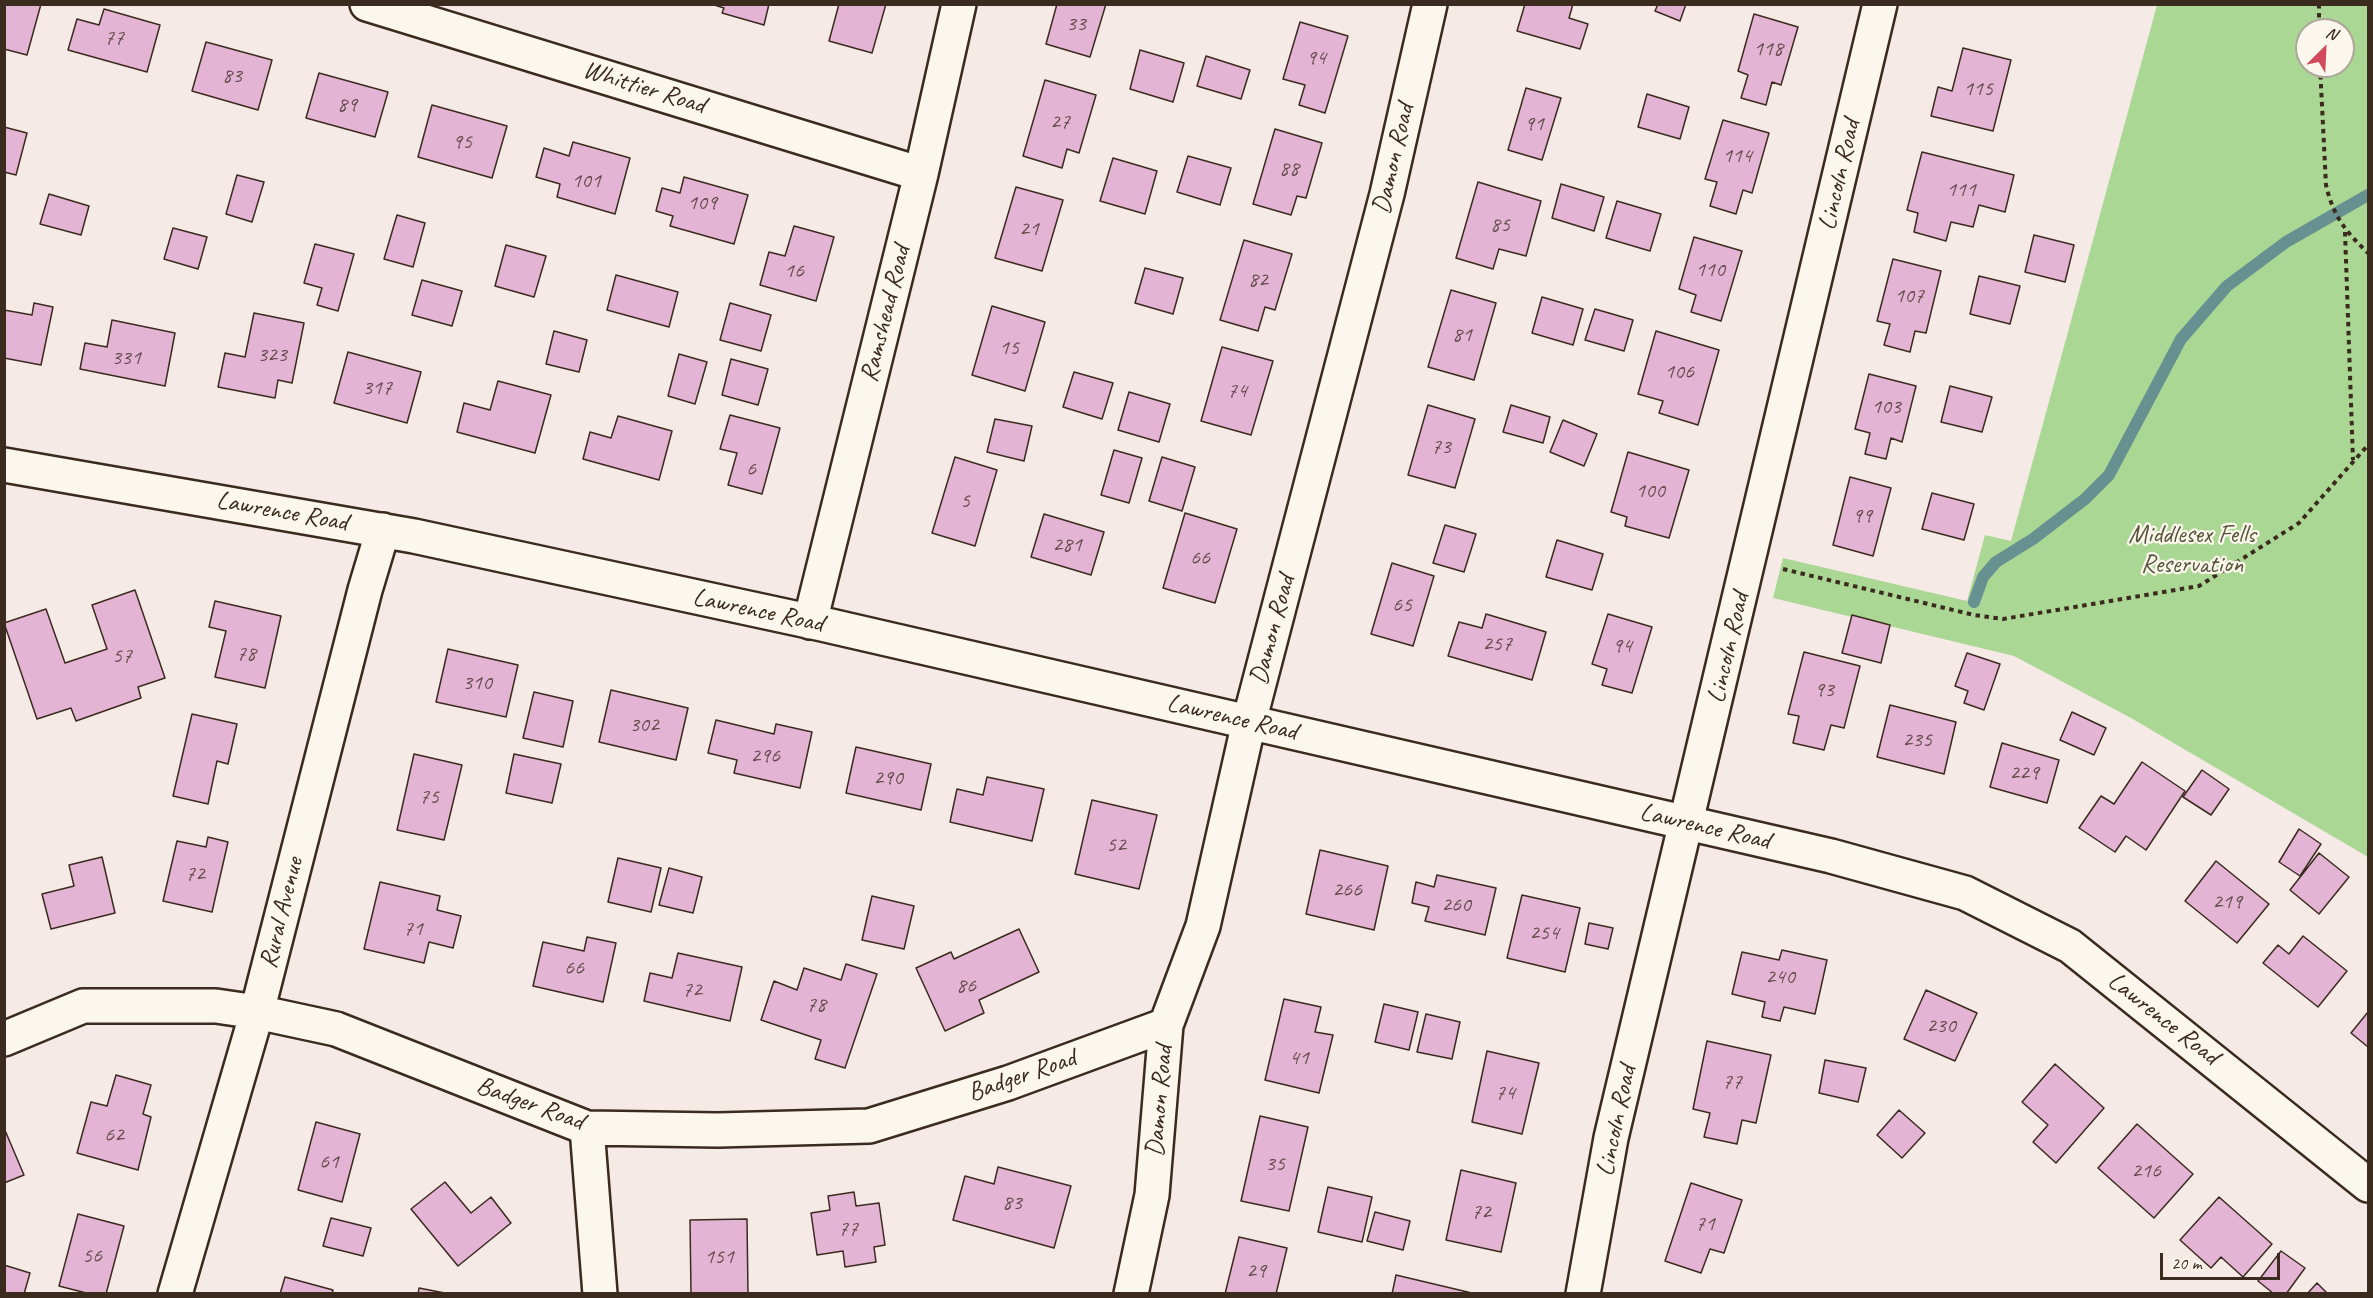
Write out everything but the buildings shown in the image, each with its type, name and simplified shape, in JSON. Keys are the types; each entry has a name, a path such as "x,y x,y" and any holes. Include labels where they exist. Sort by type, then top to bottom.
{"street":[{"name":"Whittier Road","path":"367,4 921,174"},
{"name":"Ramshead Road","path":"810,622 921,174 959,4"},
{"name":"Damon Road","path":"1131,1293 1152,1195 1166,1024 1203,926 1249,722 1387,194 1430,4"},
{"name":"Lincoln Road","path":"1583,1293 1611,1138 1750,561 1880,4"},
{"name":"Lawrence Road","path":"8,469 383,530 810,622 1831,856 1965,893 2070,946 2368,1185"},
{"name":"Rural Avenue","path":"175,1293 257,1012 362,602 383,530"},
{"name":"Badger Road","path":"4,1039 83,1006 216,1006 257,1012 336,1029 587,1128 718,1130 869,1126 1008,1083 1166,1024"},
{"path":"587,1128 600,1293"}],"path":[{"path":"2321,78 2326,185 2330,200 2345,232 2368,253"},
{"path":"2345,232 2353,460"},
{"path":"1750,561 1951,609 2003,619 2199,586 2299,523 2368,445"}],"green space":[{"name":"Middlesex Fells Reservation","path":"2157,5 2368,5 2368,857 2131,718 2014,656 1773,598 1783,558 1967,601 1985,535 2011,541"}],"waterway":[{"path":"1974,602 1983,577 1996,562 2033,539 2085,499 2109,475 2181,339 2227,286 2286,242 2368,195"}]}
